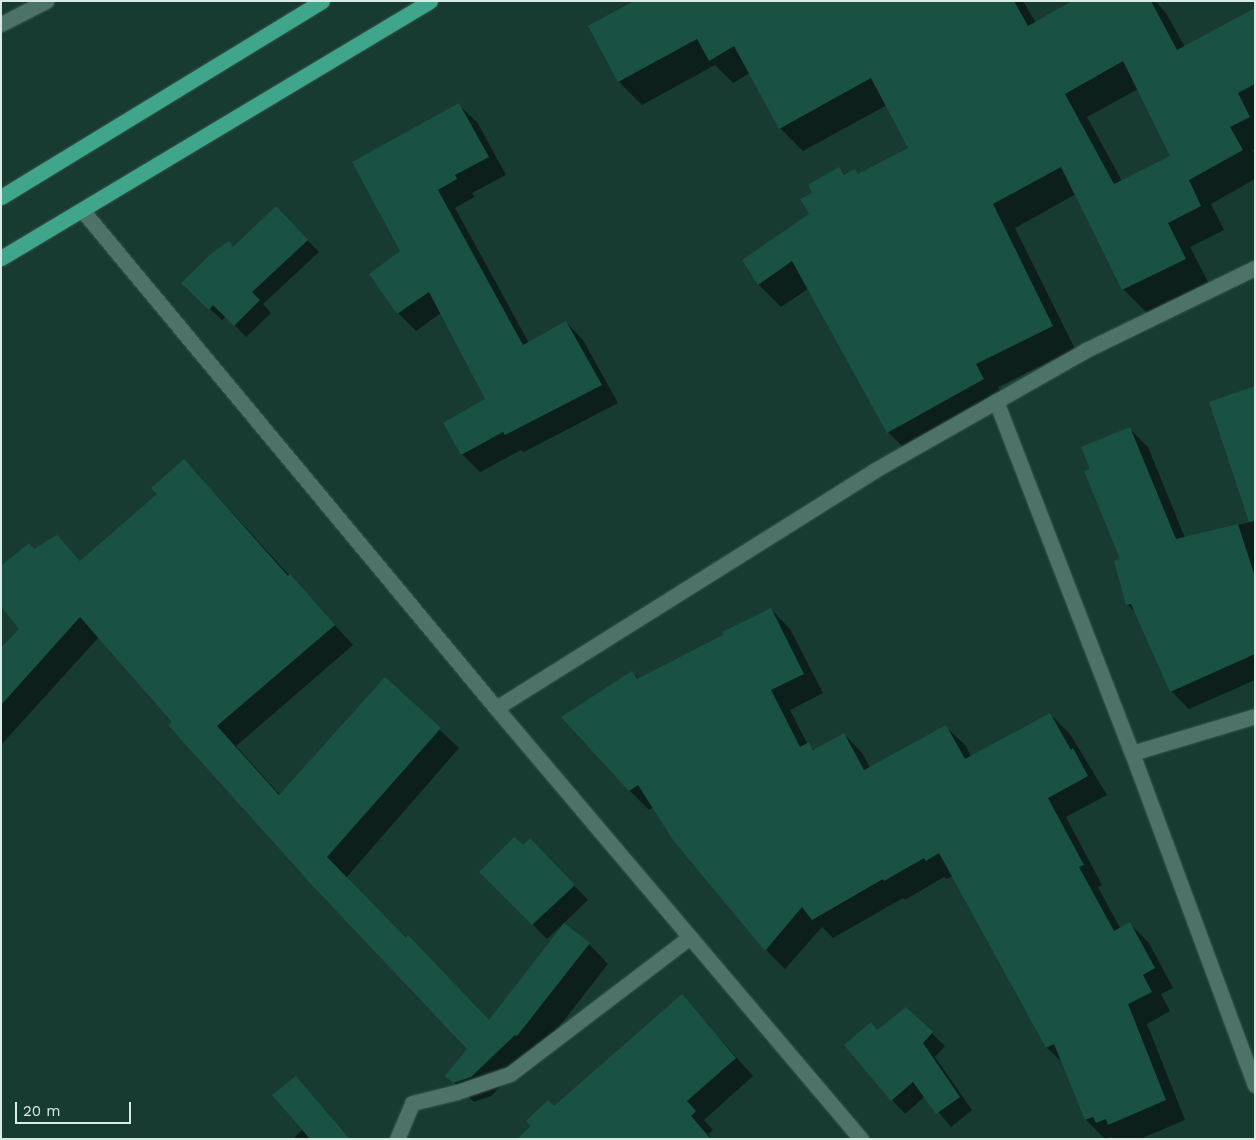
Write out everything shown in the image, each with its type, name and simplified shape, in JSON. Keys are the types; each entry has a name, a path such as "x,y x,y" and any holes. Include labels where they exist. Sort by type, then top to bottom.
{"highway":[{"path":"1,197 322,1"},
{"path":"1,258 430,1"}],"street":[{"path":"1,24 46,1"},
{"path":"82,210 496,708 861,1139"},
{"path":"496,708 875,470 1086,350 1255,268"},
{"path":"996,401 1132,753 1255,1085"},
{"path":"1132,753 1255,716"},
{"path":"396,1139 412,1103 457,1092 510,1074 690,937"}],"building":[{"path":"633,1 1014,1 1028,26 1072,1 1151,1 1177,50 1255,8 1255,84 1238,93 1250,117 1230,127 1243,150 1189,180 1201,206 1168,223 1186,259 1122,290 1061,167 993,204 1053,326 976,364 984,379 887,433 792,261 758,285 742,260 809,214 800,199 812,193 808,185 839,167 844,175 855,169 858,174 908,148 871,78 779,129 734,46 709,61 697,39 618,82 588,26","holes":["1123,61 1170,156 1114,184 1065,94"]},
{"path":"459,103 489,157 455,175 457,179 438,190 523,345 566,321 602,385 505,435 503,432 461,455 443,423 485,399 429,292 397,314 369,274 400,251 352,162"},
{"path":"276,206 308,240 252,292 260,300 234,326 213,305 209,310 181,283 212,253 229,241 233,247"},
{"path":"1255,386 1255,521 1249,522 1209,402"},
{"path":"1130,427 1176,539 1238,524 1255,577 1255,654 1170,692 1131,604 1126,605 1114,561 1120,559 1084,471 1090,469 1081,447"},
{"path":"184,459 288,576 290,574 335,625 217,726 279,795 385,677 441,728 327,857 406,938 408,935 489,1020 564,923 590,943 517,1036 515,1035 471,1077 453,1083 445,1076 467,1049 311,884 168,725 172,722 80,617 1,705 1,648 19,629 1,606 1,566 29,543 34,549 57,535 80,561 157,494 151,488"},
{"path":"771,608 804,674 771,690 800,747 809,742 813,750 844,733 864,770 946,725 965,759 1050,713 1071,750 1073,748 1088,776 1048,798 1084,865 1079,867 1114,931 1130,922 1155,968 1143,975 1152,992 1128,1004 1166,1100 1108,1125 1106,1119 1096,1123 1093,1117 1085,1120 1054,1044 1046,1048 939,853 926,861 924,858 884,881 883,879 812,920 802,907 765,951 673,840 638,785 629,791 561,717 632,671 637,679 723,635 722,632"},
{"path":"514,837 523,845 530,838 575,885 532,925 479,872"},
{"path":"682,994 736,1058 687,1101 696,1111 691,1116 711,1139 517,1139 531,1126 526,1121 548,1100 554,1106"},
{"path":"906,1007 933,1032 923,1043 960,1097 936,1114 913,1082 891,1101 844,1045 871,1022 877,1030"},
{"path":"296,1076 350,1139 310,1139 272,1095"}]}
